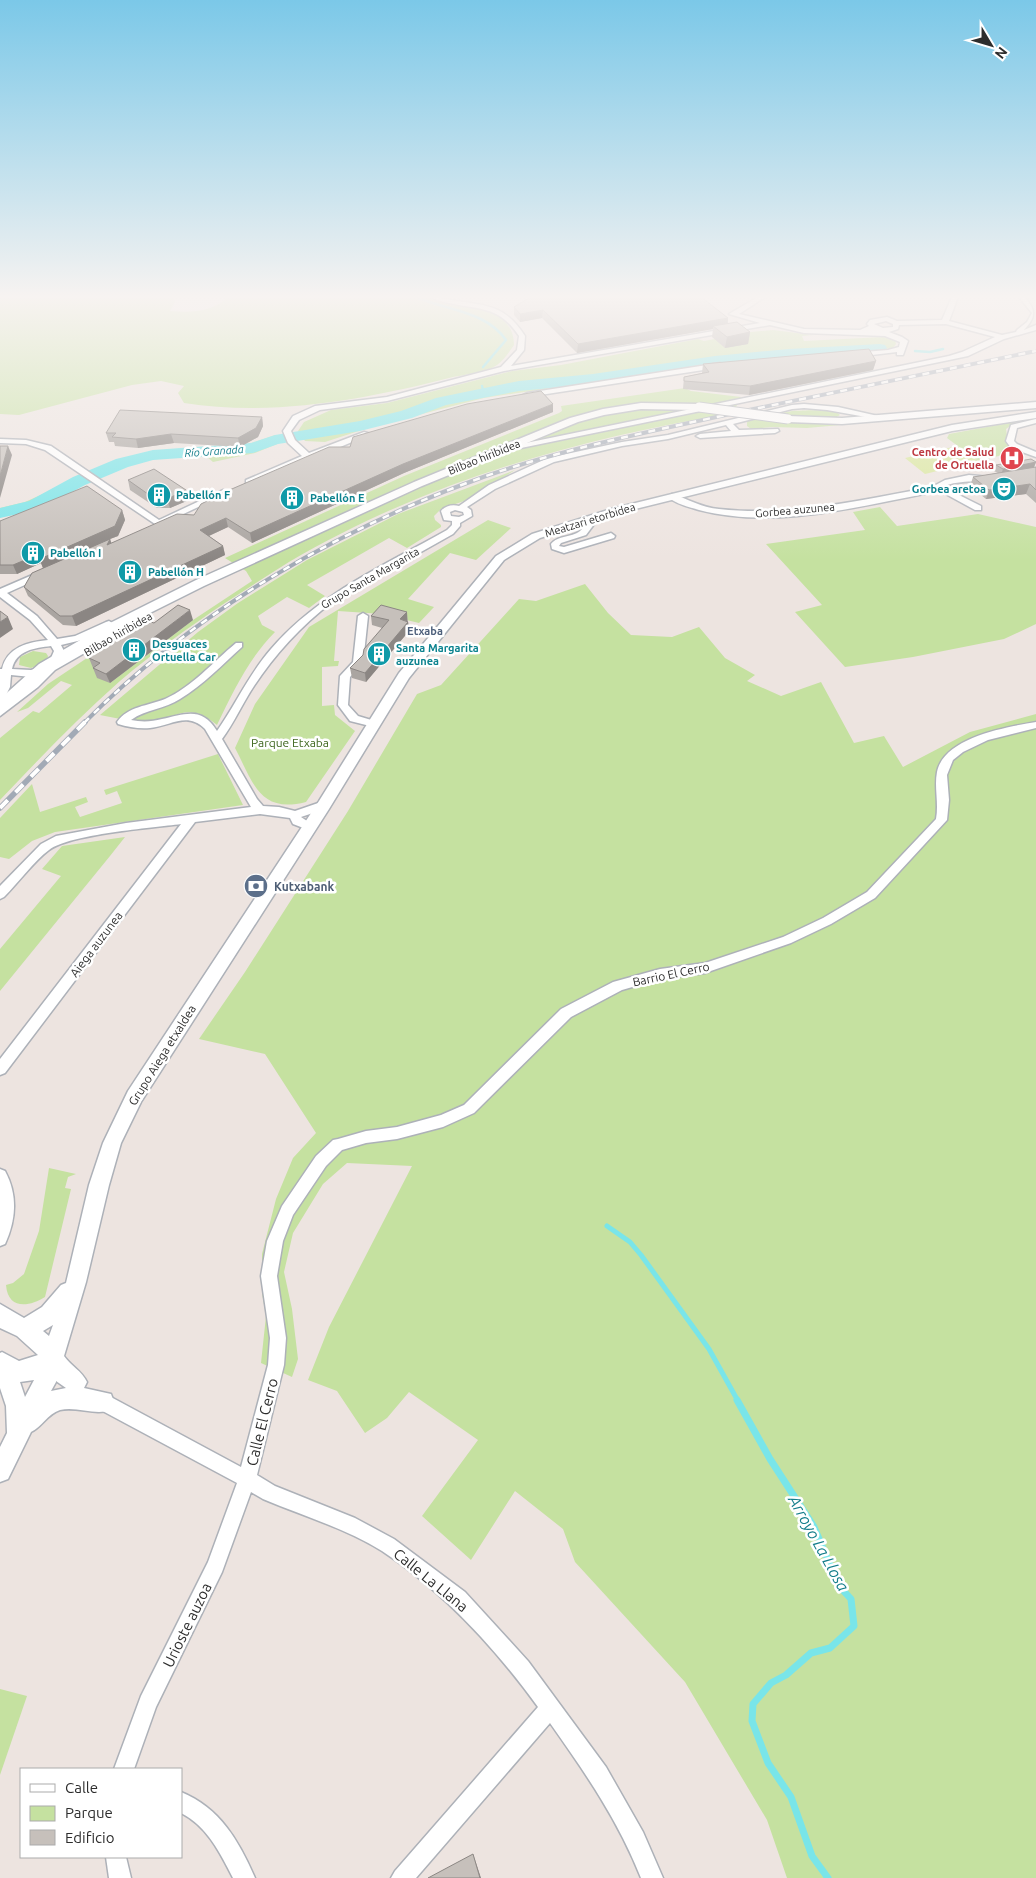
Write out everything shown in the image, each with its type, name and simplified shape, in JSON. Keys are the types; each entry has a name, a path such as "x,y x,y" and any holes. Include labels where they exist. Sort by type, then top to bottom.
{"street":[{"path":"307,456 291,441 286,431 296,418 318,408 387,398 441,385"},
{"path":"515,397 598,385"},
{"path":"514,445 522,446 823,385"},
{"path":"456,520 447,518 445,512 450,508 462,507 492,487 551,460 622,444 668,437 810,405 883,418"},
{"name":"Bilbao hiribidea","path":"0,706 38,672 110,628 200,583 418,484 574,420 603,412 641,406 699,407 788,419 839,421 1036,406"},
{"path":"1002,418 1014,407 1033,417"},
{"path":"996,408 1005,412 1002,418"},
{"path":"839,421 845,418 850,411"},
{"path":"1033,417 1017,425 1012,430 1010,441 1014,446 1036,455"},
{"name":"Meatzari etorbidea","path":"308,816 374,724 404,676 500,558 536,536 692,491 817,459 1002,418 1033,417"},
{"path":"728,423 735,430 734,433"},
{"path":"668,437 774,431"},
{"path":"244,485 307,456 372,432"},
{"path":"1012,435 1026,447 1036,447"},
{"path":"0,441 26,442 42,445 54,451 154,524 235,489"},
{"path":"291,441 305,445 333,446"},
{"name":"Gorbea auzunea","path":"672,497 691,505 718,512 750,514 829,510 935,489 946,482 974,477 1001,478"},
{"path":"935,489 944,490 978,508"},
{"path":"692,491 704,508"},
{"name":"Grupo Santa Margarita","path":"216,739 262,667 277,648 316,610 329,600 450,532 456,526 456,520 464,519 469,514 468,510 462,507"},
{"path":"594,518 587,530 558,541 555,547 564,550 611,536"},
{"name":"Bilbao hiribidea","path":"0,719 56,672 140,621 327,526"},
{"path":"51,570 0,593 39,622 56,631 80,633 98,630"},
{"path":"3,693 3,674 10,660 20,650 36,645 75,639 98,630 180,589 200,583"},
{"path":"364,616 358,663 345,676 343,705 354,719 374,724"},
{"path":"0,713 54,663 126,625 140,621"},
{"path":"39,622 52,637 59,651 54,663"},
{"path":"239,645 176,698 142,708 122,722 138,725 155,724 176,718 194,716 206,723 253,802 260,810"},
{"path":"3,674 38,672"},
{"name":"Barrio El Cerro","path":"276,1365 278,1338 269,1276 275,1241 287,1211 302,1186 321,1161 338,1145 366,1137 397,1134 443,1121 470,1109 566,1013 618,986 660,974 705,968 787,940 834,917 871,894 941,820 944,766 952,755 969,744 1008,731 1036,725"},
{"path":"0,894 40,851 60,839 126,827 260,810 308,816"},
{"name":"Grupo Aiega etxaldea","path":"59,1337 76,1282 99,1185 112,1143 134,1097 302,840 308,816"},
{"name":"Aiega auzunea","path":"0,1069 192,818"},
{"path":"0,1176 6,1191 7,1210 0,1239"},
{"path":"24,1329 40,1322 53,1313 76,1282"},
{"path":"0,1314 10,1323 24,1329 43,1344 62,1371 103,1402"},
{"path":"0,1471 36,1399 54,1393 61,1387 62,1371 59,1337"},
{"path":"1,1360 18,1372 38,1368 62,1371"},
{"path":"1,1360 17,1406 18,1437"},
{"name":"Calle El Cerro","path":"247,1479 276,1365"},
{"path":"18,1437 38,1411 51,1403 74,1397 103,1402"},
{"name":"Calle La Llana","path":"103,1402 247,1479 269,1493 350,1524 388,1545 458,1598 488,1630 551,1707 599,1774 636,1839 652,1878"},
{"name":"Urioste auzoa","path":"124,1768 148,1703 216,1566 247,1479"},
{"path":"402,1878 551,1707"},
{"path":"182,1802 203,1813 214,1823 244,1878"},
{"path":"116,1858 120,1878"}],"green space":[{"path":"0,385 135,385 19,415 0,414"},
{"path":"178,385 421,385 320,404 252,408 184,403 178,393 184,386"},
{"path":"459,385 573,385 484,398 368,428 325,442 305,441 298,431 304,422 331,410 387,403"},
{"path":"685,388 691,391 741,397 732,415 728,414 671,424 614,437 502,468 447,487 393,509 340,534 289,562 225,603 145,660 89,709 0,800 0,738 33,711 39,713 72,685 61,681 28,708 17,712 48,684 108,644 104,672 110,683 193,620 252,581 246,571 225,558 404,476 559,413 562,411 561,406"},
{"path":"792,411 831,411 840,415 835,418 777,414"},
{"path":"758,418 823,424 862,423 807,428 772,427 751,429 747,426 747,421"},
{"path":"1025,420 1014,423 1006,429 1008,442 1019,451 978,461 947,438 949,434"},
{"path":"275,435 277,444 255,453 213,462 206,456 150,458 117,467 41,506 0,517 0,508 25,502 110,464 149,453 175,449 240,447"},
{"path":"957,446 978,461 925,474 905,458"},
{"path":"515,470 467,500 441,509 434,516 441,527 407,548 389,538 307,585 325,596 309,608 287,597 258,616 262,625 275,632 249,664 217,725 206,717 189,712 147,721 100,715 198,632 238,603 307,560 398,514"},
{"path":"880,507 897,526 978,514 1036,527 1036,624 1004,639 913,657 845,667 795,612 822,605 766,544 865,530 853,512"},
{"name":"Parque Etxaba","path":"488,520 511,528 476,560 450,553 408,599 434,607 419,623 382,614 338,611 334,661 339,661 338,666 322,667 322,706 334,705 335,715 355,731 306,802 290,805 268,799 253,783 235,748 255,704 309,627"},
{"path":"585,584 608,613 631,635 672,637 699,627 725,658 755,675 747,681 781,696 821,682 854,743 884,736 903,767 970,732 1036,714 1036,1878 787,1878 767,1820 685,1682 575,1562 563,1529 515,1491 471,1560 422,1516 478,1440 409,1392 387,1418 365,1433 337,1391 308,1380 329,1327 412,1166 347,1163 323,1184 293,1233 284,1272 292,1309 298,1359 292,1377 261,1363 266,1316 262,1293 262,1254 276,1199 293,1158 316,1133 265,1054 199,1039 245,972 348,811 417,694 441,685 519,599 536,601"},
{"path":"33,651 46,653 48,656 46,662 31,668 19,665 20,657"},
{"path":"218,754 243,805 55,832 32,841 9,859 0,857 0,818 32,784 40,812 86,797 88,802 75,807 80,817 122,803 117,791 106,795 104,790"},
{"path":"125,837 0,991 0,949 61,876 42,869 62,846"},
{"path":"49,1168 76,1174 68,1177 65,1188 71,1189 45,1297 32,1303 20,1304 11,1299 6,1285 13,1283 24,1274 39,1231"},
{"path":"0,1689 27,1696 0,1775"}],"building":[{"path":"732,385 757,385 750,386"},
{"path":"541,391 553,404 403,464 250,533 226,518 200,530 223,546 72,616 60,616 24,587 32,573 110,539 107,545 177,514 194,515 201,504 213,498 211,498 329,447 350,447 353,437 467,404"},
{"path":"120,410 262,417 256,428 238,438 171,434 136,439 112,437 116,433 106,433"},
{"path":"0,446 8,446 0,476"},
{"path":"1031,459 1036,462 1003,469 996,465"},
{"path":"1036,467 1036,490 1030,484 989,490 973,477"},
{"path":"154,469 186,490 167,499 155,499 128,480"},
{"name":"Pabellón I","path":"87,486 122,510 115,526 40,559 44,552 13,565 0,565 0,521"},
{"path":"178,605 190,610 106,674 93,668 100,663 89,658 142,619 154,623"},
{"path":"381,605 407,612 400,619 408,622 365,673 350,668 363,655 364,649 389,620 371,616"},
{"path":"0,611 8,617 0,622"},
{"path":"473,1854 480,1878 428,1878"}],"waterway":[{"name":"Río Granada","path":"0,513 35,505 79,481 122,463 153,455 253,448 275,440 360,426 406,415 442,401 533,385"},
{"name":"Río Granada","path":"482,386 484,393"},
{"name":"Arroyo La Llosa","path":"607,1226 630,1242 641,1255 709,1349 738,1401"},
{"name":"Arroyo La Llosa","path":"737,1400 770,1459 814,1527 839,1586 851,1599 854,1626 830,1648 811,1653 786,1675 771,1683 753,1704 752,1721 768,1763 791,1797 812,1856 828,1878"}],"railway":[{"path":"84,723 127,683 173,645 271,577 323,548 431,497 486,476 550,456 744,411 872,385"},
{"path":"0,808 84,723"}],"place":[{"name":"Centro de Salud de Ortuella","path":"1012,458"},
{"name":"Gorbea aretoa","path":"1004,489"},
{"name":"Pabellón F","path":"159,495"},
{"name":"Pabellón E","path":"292,498"},
{"name":"Pabellón I","path":"33,553"},
{"name":"Pabellón H","path":"130,572"},
{"name":"Desguaces Ortuella Car","path":"134,650"},
{"name":"Santa Margarita auzunea","path":"379,654"},
{"name":"Kutxabank","path":"256,886"}],"district":[{"name":"Etxaba","path":"425,631"}]}
